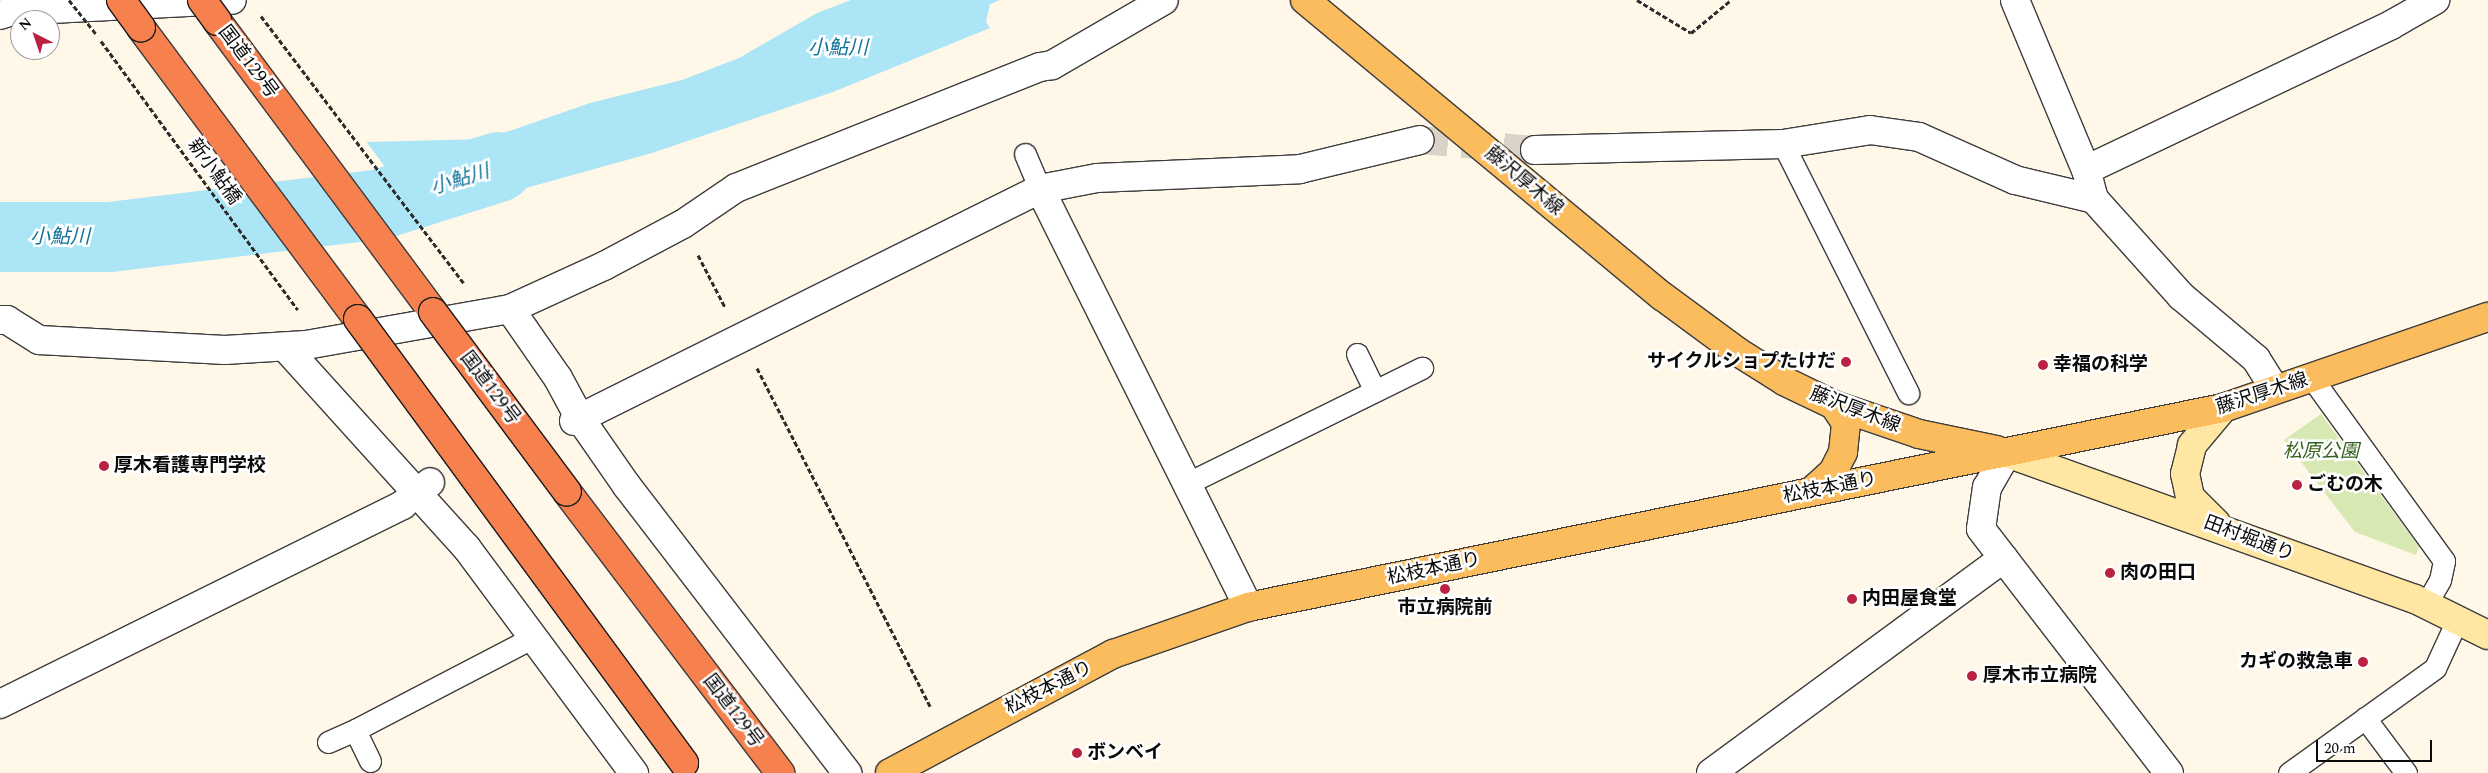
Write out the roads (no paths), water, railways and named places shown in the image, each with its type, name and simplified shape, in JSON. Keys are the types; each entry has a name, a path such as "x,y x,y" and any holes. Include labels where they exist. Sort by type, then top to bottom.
{"highway":[{"path":"121,0 688,768"},
{"name":"国道129号","path":"202,0 780,773"}],"main road":[{"name":"藤沢厚木線","path":"1306,0 1662,296 1738,352 1784,381 1834,405 1919,434 2007,453 2223,408 2488,317"},
{"path":"1812,491 1833,472 1843,452 1846,424 1834,405"},
{"name":"松枝本通り","path":"890,773 1113,654 1248,607 1812,491 2007,453"}],"street":[{"path":"8,9 232,0"},
{"path":"0,320 7,320 39,340 225,350 285,347 510,309 604,266 683,224 736,188 1052,65 1164,0"},
{"path":"2016,0 2086,170 2094,199 2181,296 2256,359 2275,389"},
{"path":"2086,170 2391,25 2435,0"},
{"path":"1535,150 1783,144 1870,130 1919,137 2015,180 2094,199"},
{"path":"576,419 1040,188 1097,178 1300,169 1420,140"},
{"path":"1040,188 1248,607"},
{"path":"510,309 558,378 576,419 847,773"},
{"path":"285,347 424,488 466,548 634,773"},
{"path":"2221,528 2190,497 2185,474 2192,445 2223,408"},
{"path":"2007,453 1987,487 1981,529 2169,773"},
{"name":"田村堀通り","path":"2007,453 2221,528 2478,625"},
{"path":"0,704 424,488"},
{"path":"1711,773 2004,558"}],"lane":[{"path":"1783,144 1908,393"},
{"path":"1025,154 1040,188"},
{"path":"1357,354 1375,391"},
{"path":"1188,483 1422,368"},
{"path":"2311,377 2444,561 2440,580 2426,604"},
{"path":"2289,773 2435,668 2478,625"},
{"path":"328,742 355,730 534,637"},
{"path":"2365,718 2406,773"},
{"path":"355,730 370,761"}],"water":[{"name":"小鮎川","path":"851,0 1000,0 990,4 986,22 990,28 833,92 652,153 486,199 419,213 366,142 486,139 590,103 682,80 739,58 817,13"}],"waterway":[{"name":"小鮎川","path":"0,237 110,237 381,204 498,167"}],"tunnel":[{"path":"1420,140 1535,150"}],"place":[{"name":"サイクルショプたけだ","path":"1846,362"},
{"name":"幸福の科学","path":"2043,365"},
{"name":"厚木看護専門学校","path":"104,466"},
{"name":"ごむの木","path":"2297,485"},
{"name":"肉の田口","path":"2110,573"},
{"name":"市立病院前","path":"1445,589"},
{"name":"内田屋食堂","path":"1852,599"},
{"name":"カギの救急車","path":"2363,662"},
{"name":"厚木市立病院","path":"1972,676"},
{"name":"ボンベイ","path":"1077,753"}],"park label":[{"name":"松原公園","path":"2321,452"}]}
